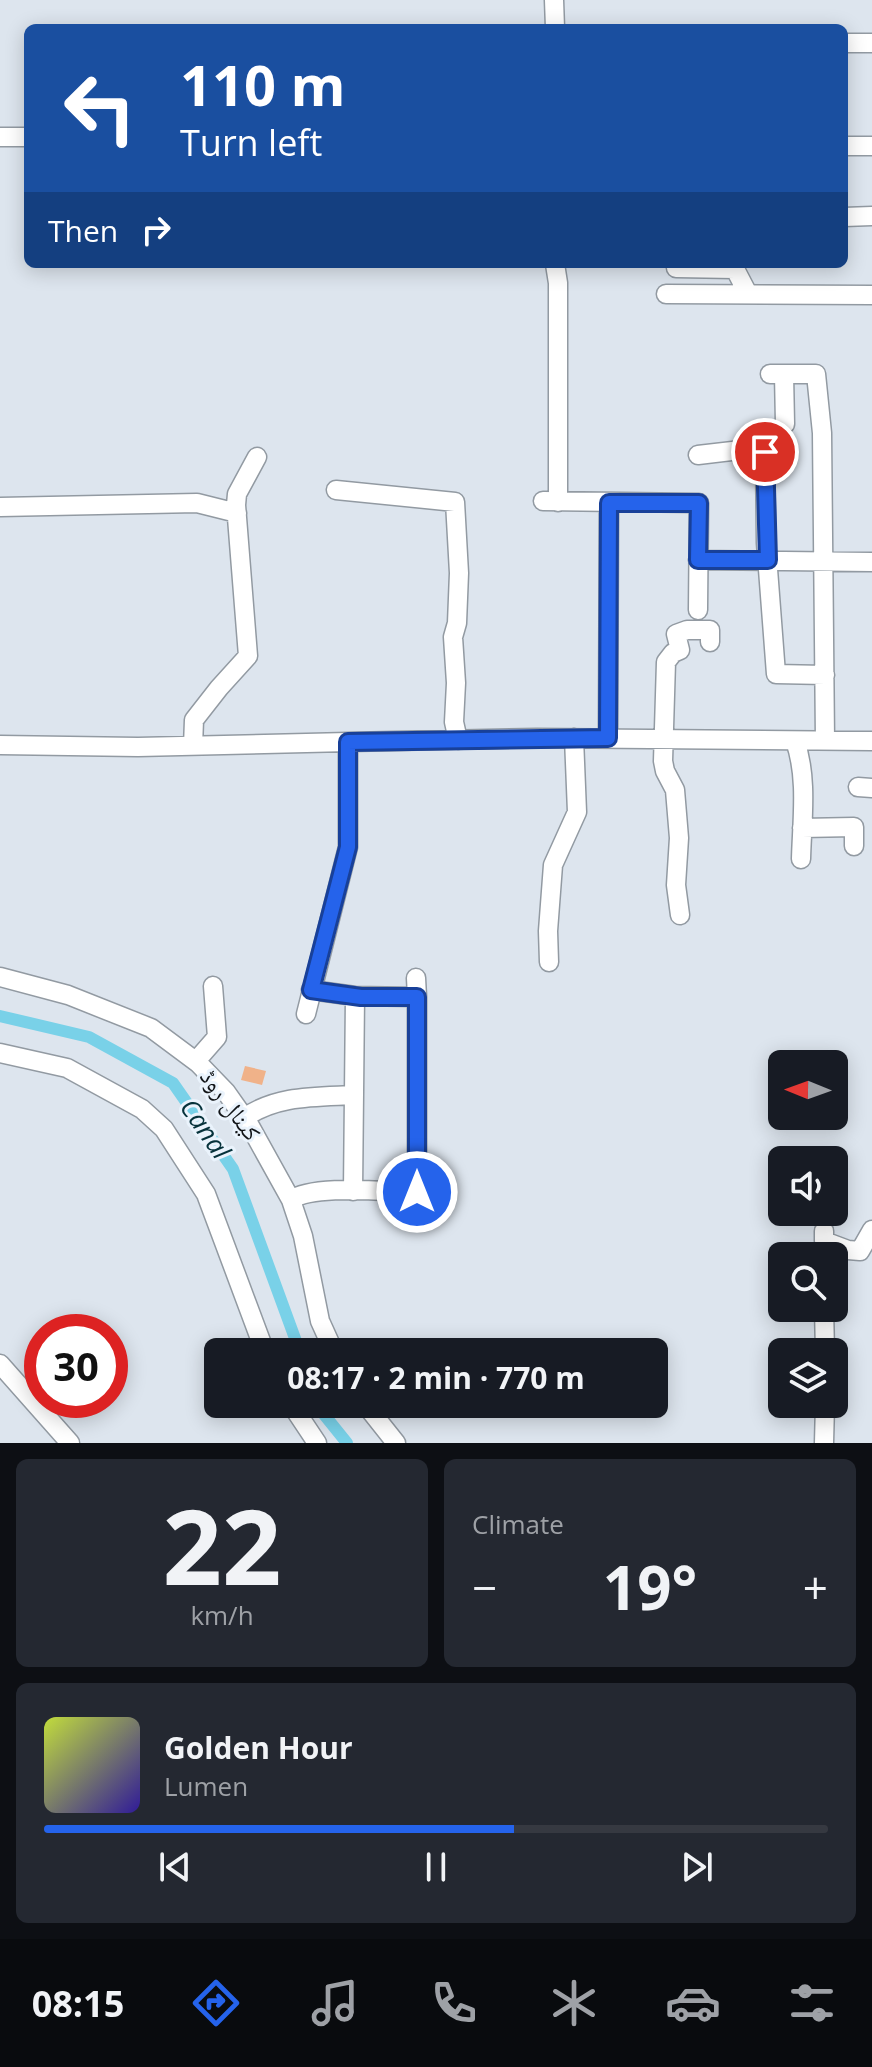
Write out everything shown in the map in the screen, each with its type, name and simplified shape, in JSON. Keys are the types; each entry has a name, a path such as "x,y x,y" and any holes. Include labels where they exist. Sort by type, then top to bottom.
{"street":[{"path":"554,0 555,24"},
{"path":"848,43 872,43"},
{"path":"0,137 24,137"},
{"path":"848,146 872,146"},
{"path":"848,217 872,216"},
{"path":"556,268 558,283 551,501 699,503 698,610"},
{"path":"676,268 735,269 748,294"},
{"path":"666,294 872,295"},
{"path":"825,675 776,674 766,543 766,447 768,439 785,424 777,374 816,374 822,433 824,561 825,675 825,741"},
{"path":"698,455 766,447"},
{"path":"193,746 194,720 248,656 237,494 257,457"},
{"path":"336,490 455,502 459,573 457,623 453,637 456,683 454,722 458,740"},
{"path":"0,507 197,503 237,513"},
{"path":"608,738 609,503"},
{"path":"698,560 872,562"},
{"path":"680,915 676,885 678,827 675,790 663,761 666,662 680,650 676,634 687,630 710,630 710,642"},
{"path":"549,962 553,865 577,812 574,738"},
{"path":"0,745 193,746 574,738 872,741"},
{"path":"795,741 800,755 801,859"},
{"path":"306,1014 348,847 348,742"},
{"path":"802,828 854,827 854,846"},
{"name":"کینال روڈ","path":"0,977 68,995 151,1028 196,1061 226,1092 291,1200 303,1236 320,1321 328,1338"},
{"path":"291,1200 297,1195 316,1191 417,1192 416,978"},
{"path":"196,1061 217,1037 213,986"},
{"path":"311,990 355,996 417,997"},
{"path":"353,1191 355,996"},
{"path":"0,1053 67,1068 142,1109 164,1129 206,1194 260,1338"},
{"path":"244,1118 256,1109 286,1100 354,1095"},
{"path":"848,1250 860,1251 872,1230"},
{"path":"0,1364 70,1443"},
{"path":"300,1418 317,1443"},
{"path":"376,1418 396,1443"},
{"path":"824,1443 825,1418"}],"building":[{"path":"245,1066 266,1071 262,1085 241,1080"}],"waterway":[{"name":"Canal","path":"0,1016 89,1037 173,1083 233,1169 295,1338"},
{"name":"Canal","path":"327,1418 347,1443"}],"route":[{"path":"417,1192 417,997 361,997 311,990 348,847 348,742 608,738 609,503 699,503 698,560 768,560 765,452"}]}
